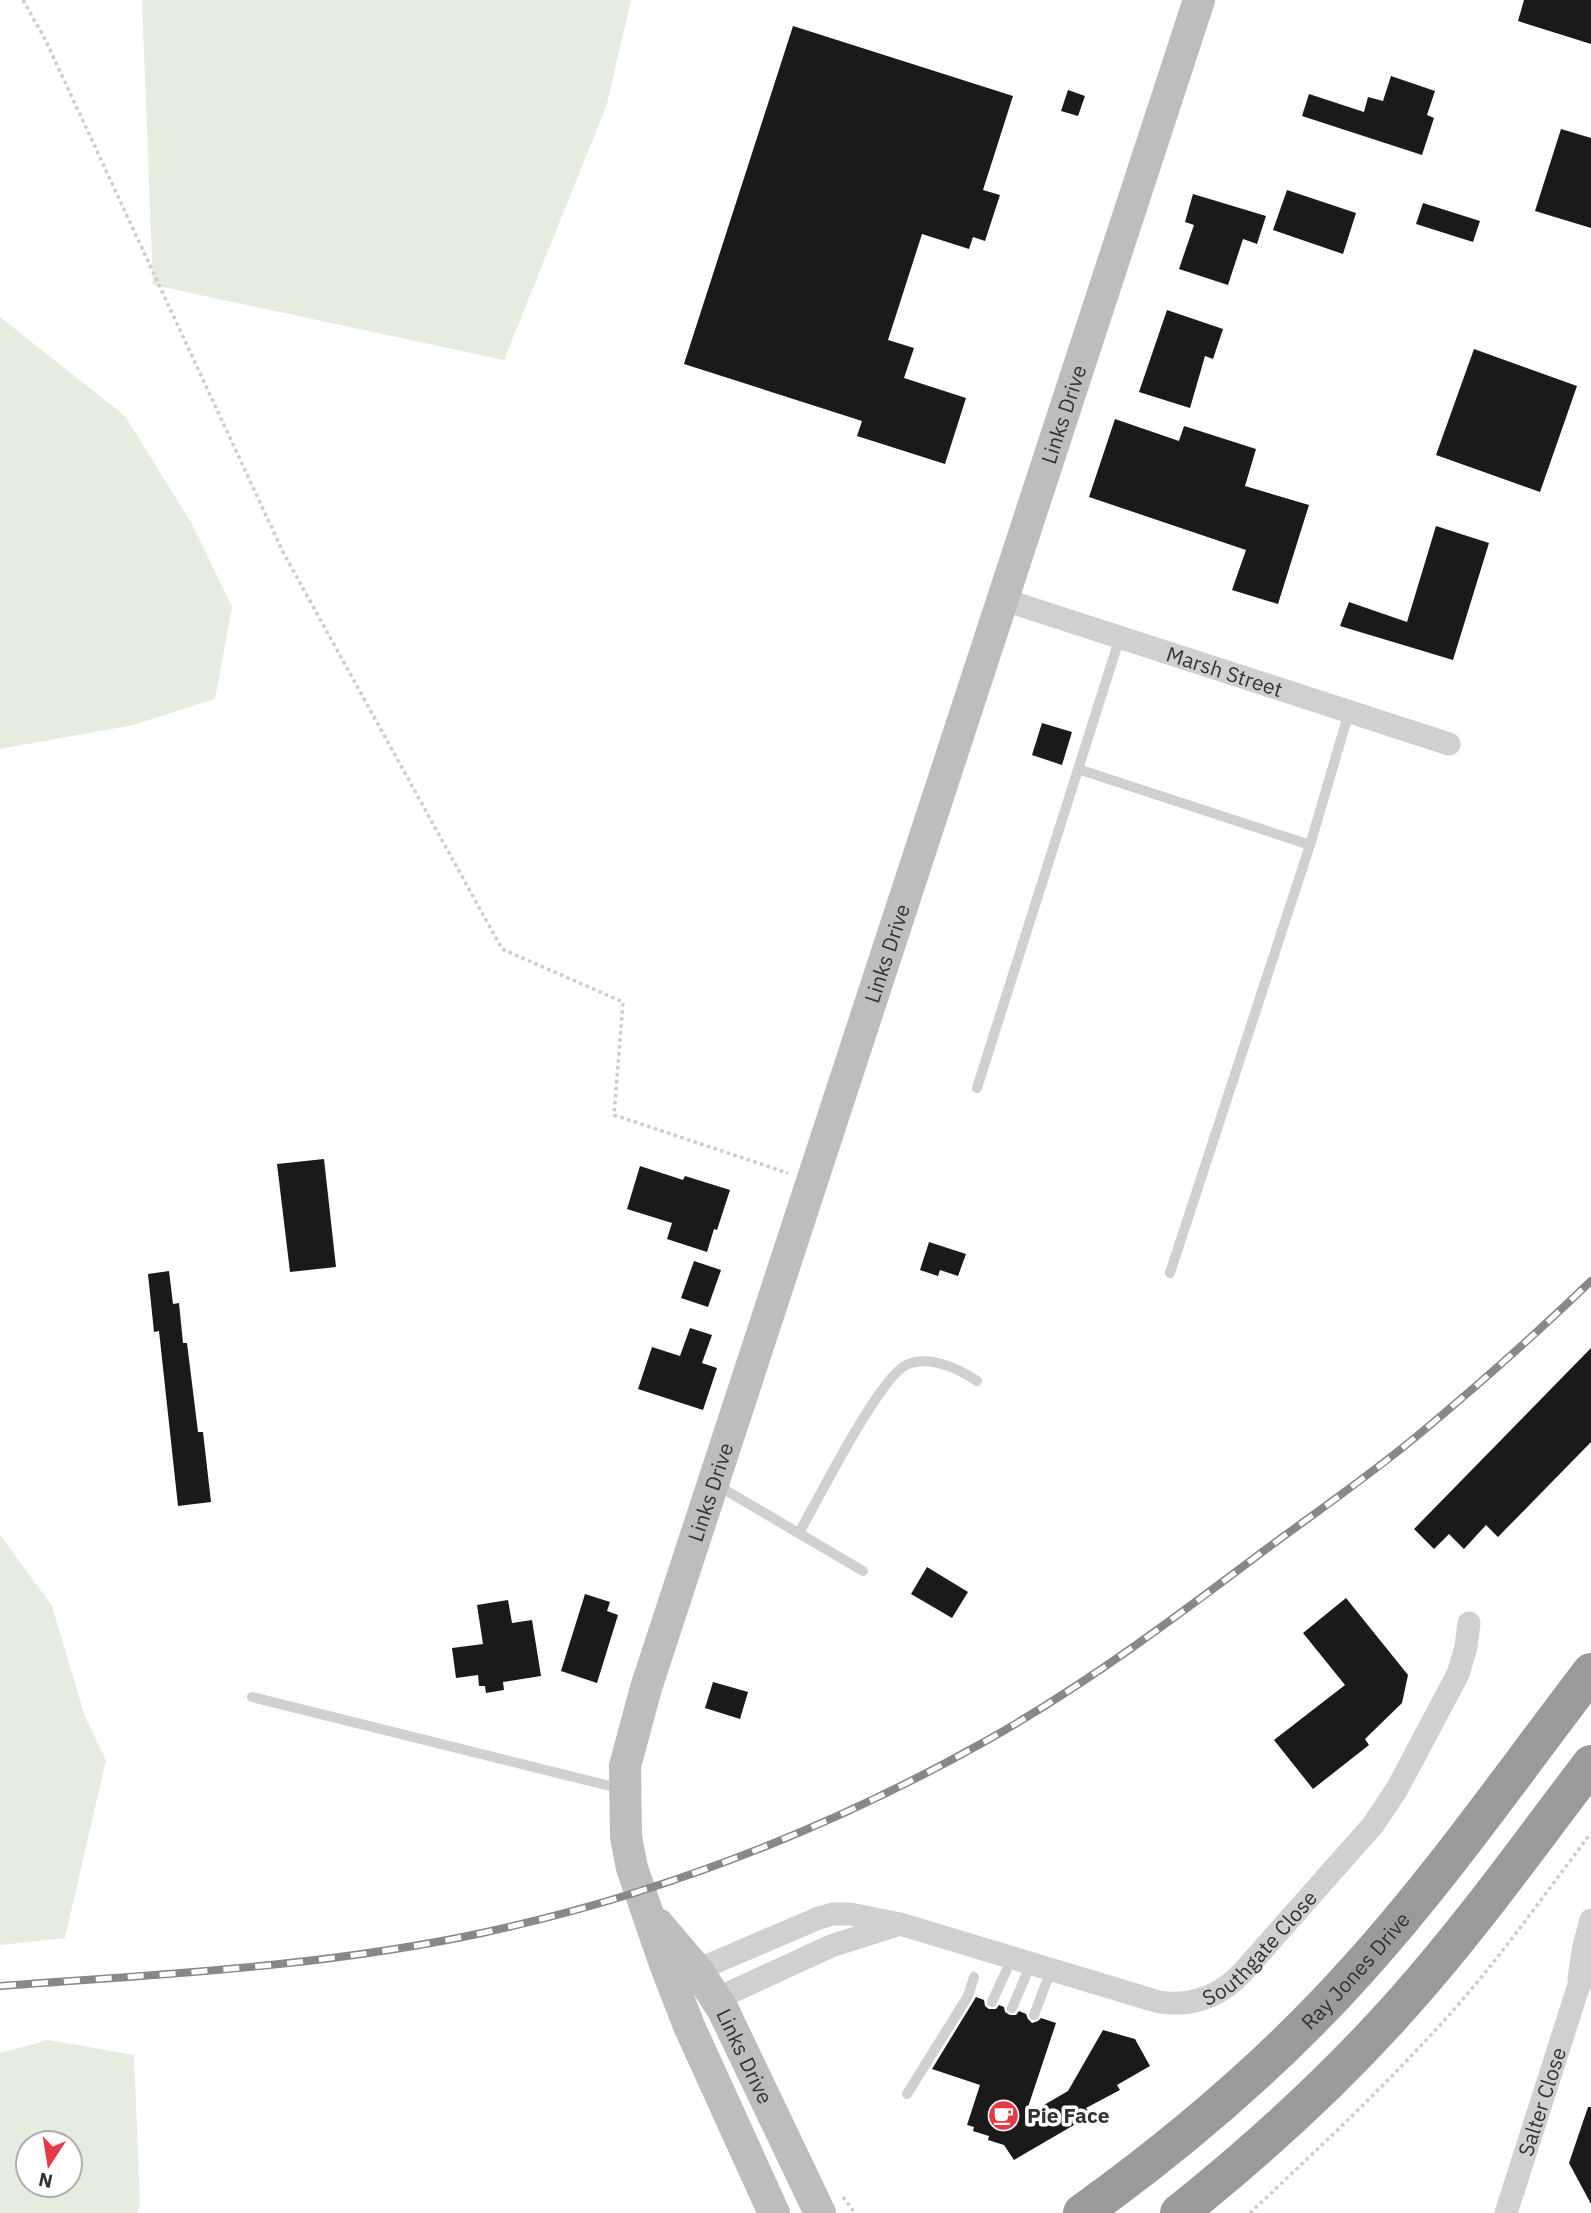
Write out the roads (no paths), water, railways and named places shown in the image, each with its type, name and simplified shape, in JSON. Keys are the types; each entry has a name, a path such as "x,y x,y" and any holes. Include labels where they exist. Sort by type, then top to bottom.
{"highway":[{"path":"1511,1775 1591,1672"},
{"path":"1179,2213 1288,2120 1403,2003 1489,1898 1591,1764"},
{"name":"Ray Jones Drive","path":"1082,2213 1154,2160 1195,2125 1277,2052 1349,1979 1437,1876 1511,1775"}],"street":[{"name":"Links Drive","path":"774,2213 680,2001 648,1912 628,1849 625,1766 638,1714 713,1483 1199,0"},
{"name":"Marsh Street","path":"1002,599 1449,744"},
{"name":"Southgate Close","path":"697,1970 819,1917 856,1914 900,1924 1137,1997 1173,2004 1202,2000 1228,1987 1373,1825 1397,1790 1458,1674 1466,1647 1469,1623"},
{"name":"Ray Jones Drive","path":"1511,1775 1591,1692"},
{"name":"Links Drive","path":"648,1912 697,1970 716,1999 820,2213"},
{"name":"Salter Close","path":"1578,1989 1591,1920"},
{"path":"680,2001 716,1999 831,1946 900,1924"},
{"name":"Salter Close","path":"1506,2213 1578,1989 1591,1962"},
{"path":"680,2001 697,1970"}],"lane":[{"path":"977,1088 1120,637"},
{"path":"1170,1273 1310,845 1349,712"},
{"path":"1078,769 1310,845"},
{"path":"799,1533 881,1389 904,1366 921,1361 936,1363 977,1381"},
{"path":"713,1483 863,1571"},
{"path":"252,1698 625,1790"},
{"path":"992,2002 1031,1964"},
{"path":"1012,2008 1031,1964"},
{"path":"1031,1964 1034,2015"},
{"path":"907,2094 968,1996 974,1977"}],"railway":[{"path":"0,1986 302,1962 422,1945 482,1933 548,1917 677,1879 803,1831 864,1804 925,1774 1022,1720 1132,1648 1400,1450 1506,1360 1591,1281"}],"place":[{"name":"Pie Face","path":"1004,2115"}]}
